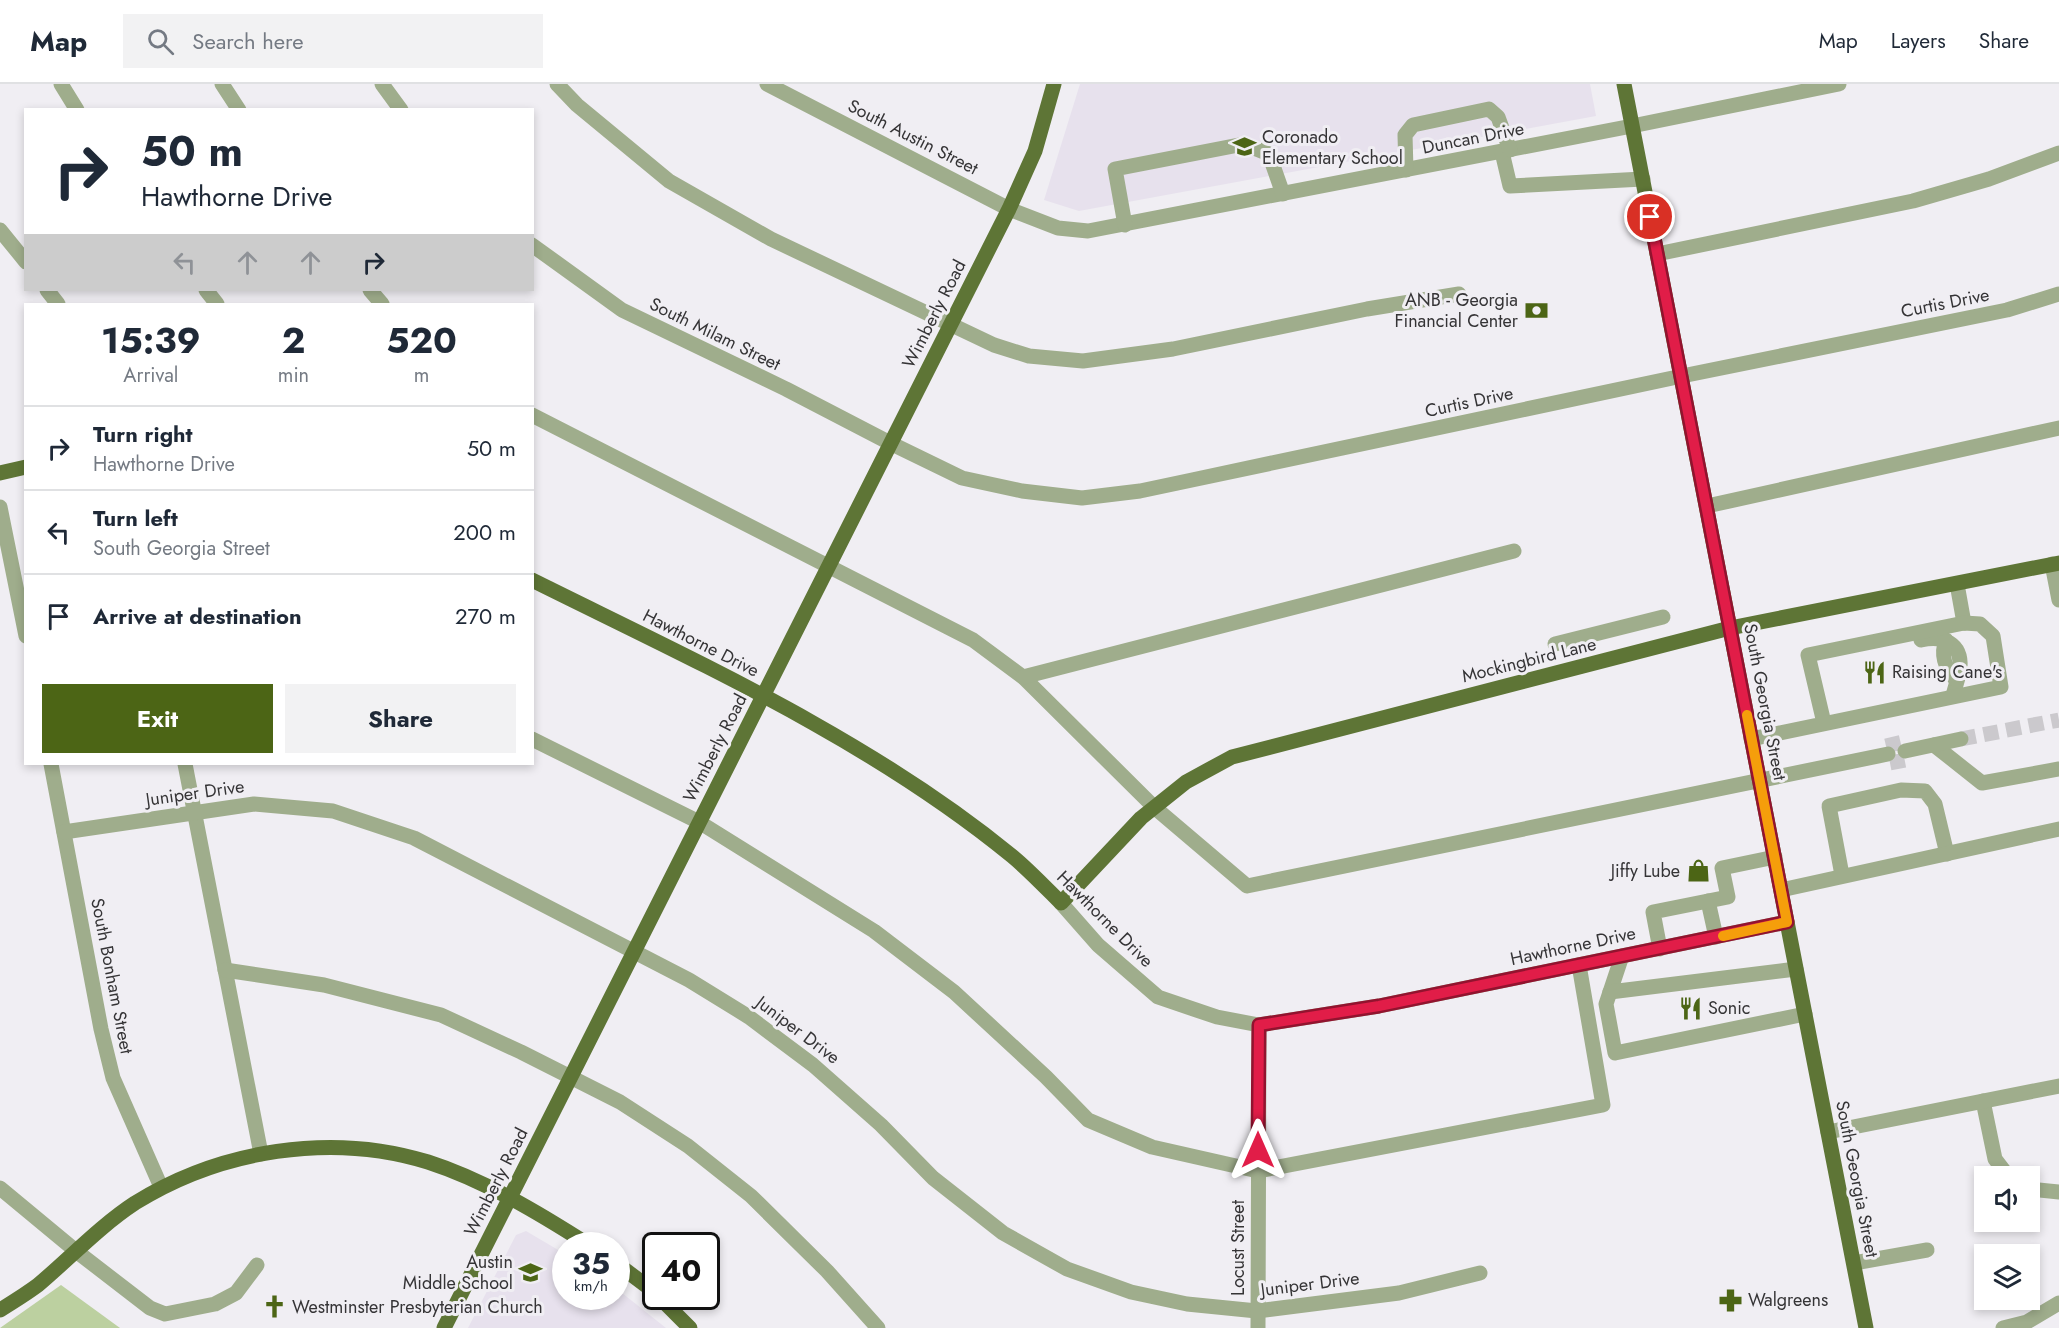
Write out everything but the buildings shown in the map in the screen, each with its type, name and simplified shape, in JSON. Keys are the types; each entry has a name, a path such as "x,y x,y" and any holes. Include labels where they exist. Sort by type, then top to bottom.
{"main road":[{"name":"Wimberly Road","path":"444,1328 1009,209 1035,151 1054,84"},
{"name":"South Georgia Street","path":"1624,84 1866,1328"},
{"path":"0,473 24,467"},
{"name":"Mockingbird Lane","path":"1061,903 1141,818 1186,782 1232,757 1730,628 2056,563"},
{"name":"Hawthorne Drive","path":"534,581 764,696 886,766 1014,858 1061,903"},
{"path":"0,1310 35,1287 132,1205 161,1187 181,1177 211,1167 261,1154 298,1148 344,1148 397,1154 428,1162 472,1180 566,1232"},
{"path":"630,1274 642,1283"},
{"path":"672,1310 690,1328"}],"street":[{"path":"61,84 76,108"},
{"path":"222,84 238,108"},
{"path":"382,84 400,108"},
{"path":"557,84 577,105 669,181 771,239 994,345 1029,356 1083,361 1173,350 1367,309 1459,294"},
{"name":"South Austin Street","path":"767,84 1009,209"},
{"name":"Duncan Drive","path":"1009,209 1058,228 1088,231 1839,84"},
{"path":"1406,170 1406,135 1413,124 1489,109 1498,117 1506,151 1510,186 1643,179"},
{"path":"1125,225 1115,170 1232,146 1244,144 1269,154 1283,194"},
{"path":"1658,254 1913,201 1989,179 2059,153"},
{"path":"0,230 24,260"},
{"name":"South Milam Street","path":"534,245 622,310 786,389 890,443"},
{"path":"48,291 57,303"},
{"path":"207,291 216,303"},
{"path":"371,291 381,303"},
{"name":"Curtis Drive","path":"890,443 962,478 1022,490 1082,498 1140,491 1682,376 2007,310 2059,294"},
{"path":"534,416 973,640 1023,677 1154,807 1247,886 1868,757 1880,765 1888,754"},
{"path":"1707,506 2059,429"},
{"path":"0,507 24,626"},
{"path":"1023,677 1514,551"},
{"path":"2056,563 2059,600"},
{"path":"1957,584 1964,623"},
{"path":"1555,644 1664,617"},
{"path":"1751,739 2001,687 1993,636 1980,624 1964,623 1808,656 1824,723"},
{"path":"1819,653 1837,657 1932,637 1946,640 1942,650 1946,669 1956,680 1953,696"},
{"path":"1908,750 1961,739"},
{"path":"534,740 699,822 874,931 954,992 1046,1077 1088,1120 1152,1148 1258,1171 1603,1105 1579,965"},
{"path":"1934,745 1982,783 2059,769"},
{"name":"South Bonham Street","path":"51,765 112,1078 161,1187"},
{"path":"185,765 261,1154"},
{"path":"1842,876 1829,806 1901,790 1925,791 1935,804 1947,854"},
{"name":"Juniper Drive","path":"64,832 254,804 333,812 414,838 689,980 750,1017 813,1065 881,1125 933,1178 1003,1233 1067,1269 1131,1292 1187,1304 1257,1311 1400,1293 1480,1273"},
{"path":"1781,890 2059,830"},
{"path":"1660,949 1653,912 1728,897 1722,868 1775,857"},
{"path":"1708,901 1716,937"},
{"name":"Hawthorne Drive","path":"1061,903 1098,945 1158,997 1217,1017 1259,1025 1379,1006 1787,922"},
{"path":"1622,956 1606,1004 1615,1053 1805,1014"},
{"path":"1610,992 1796,969"},
{"path":"225,970 324,985 441,1015 620,1102 688,1146 751,1196 827,1271 878,1328"},
{"name":"Locust Street","path":"1258,1328 1259,1025"},
{"path":"1828,1132 2059,1086"},
{"path":"1983,1101 1995,1159 2000,1166"},
{"path":"0,1188 150,1308 165,1314 215,1304 236,1293 257,1265"},
{"path":"2040,1190 2059,1192"},
{"path":"1854,1263 1927,1250"},
{"path":"2003,1328 2027,1322 2059,1303"}],"shaded area":[{"name":"Coronado Elementary School","path":"1080,84 1590,84 1596,116 1079,211 1044,200"},
{"name":"Austin Middle School","path":"526,1231 552,1246 552,1310 630,1310 630,1299 666,1328 468,1328 516,1235"}],"green space":[{"path":"61,1285 120,1328 0,1328"}],"tunnel":[{"path":"1961,739 2059,720"},
{"path":"1886,746 1903,742"},
{"path":"1890,763 1906,760"}],"slow traffic":[{"path":"1723,936 1787,922 1747,715"}],"place":[{"name":"Coronado Elementary School","path":"1244,147"},
{"name":"ANB - Georgia Financial Center","path":"1536,310"},
{"name":"Raising Cane's","path":"1874,672"},
{"name":"Jiffy Lube","path":"1698,871"},
{"name":"Sonic","path":"1690,1008"},
{"name":"Austin Middle School","path":"531,1272"},
{"name":"Walgreens","path":"1730,1300"},
{"name":"Westminster Presbyterian Church","path":"274,1307"}],"route":[{"path":"1258,1150 1259,1025 1379,1006 1787,922 1650,217"}]}
